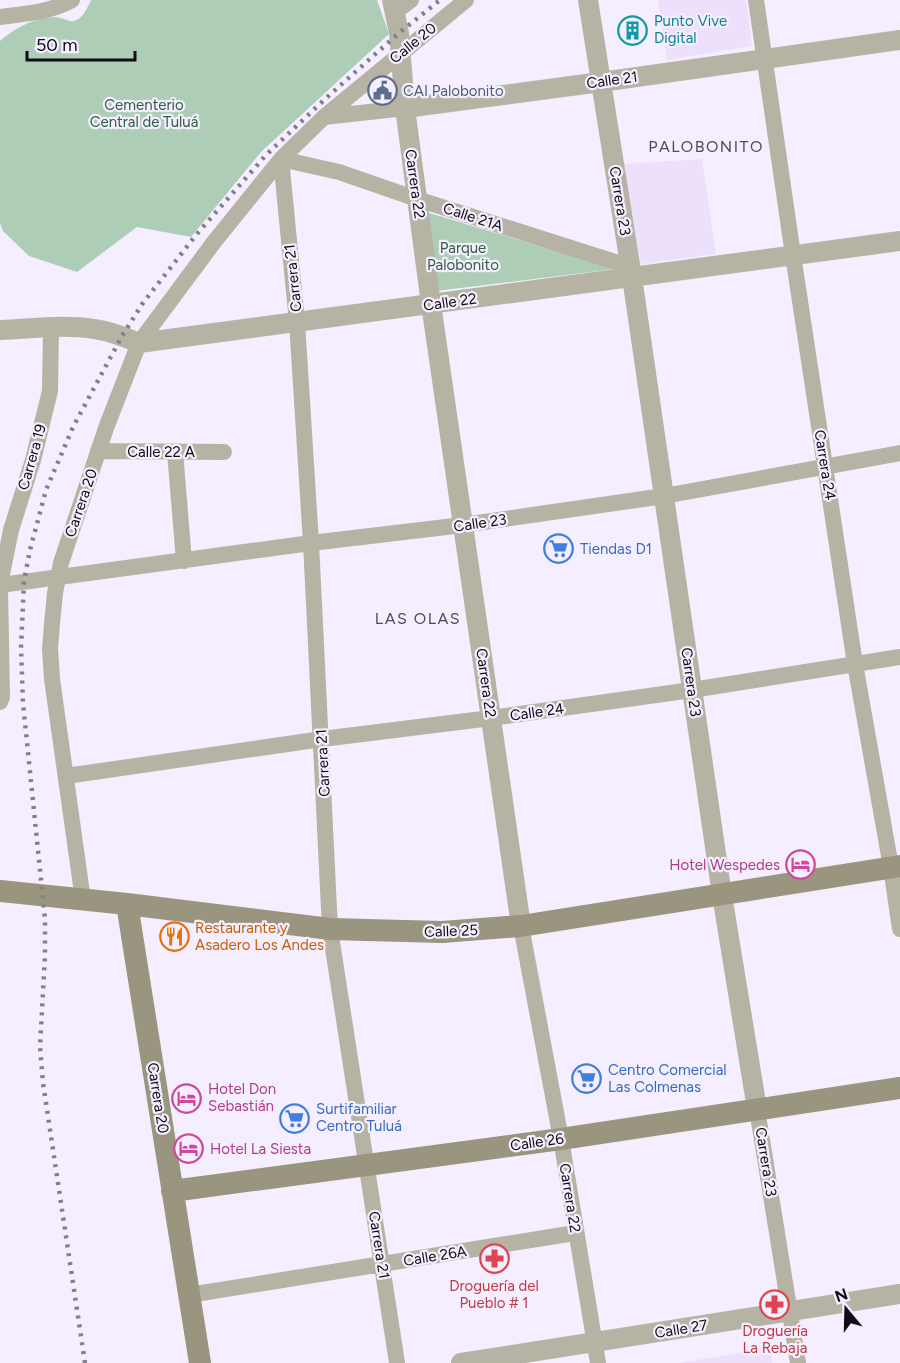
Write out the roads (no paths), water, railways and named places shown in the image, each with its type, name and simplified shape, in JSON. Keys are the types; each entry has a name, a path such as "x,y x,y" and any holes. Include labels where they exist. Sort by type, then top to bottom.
{"main road":[{"name":"Calle 25","path":"0,891 330,929 442,932 521,926 895,866"},
{"name":"Carrera 20","path":"127,904 200,1363"},
{"name":"Calle 26","path":"172,1191 561,1139 900,1088"}],"street":[{"path":"0,17 43,10 72,0"},
{"path":"394,6 411,0"},
{"name":"Calle 20","path":"280,159 324,117 466,0"},
{"name":"Carrera 23","path":"588,0 632,272 722,895 798,1363"},
{"name":"Carrera 24","path":"756,0 855,664 895,866 900,930"},
{"name":"Carrera 22","path":"394,6 431,304 521,926 561,1139 598,1363"},
{"name":"Calle 21","path":"324,117 601,82 900,40"},
{"name":"Calle 21A","path":"280,159 339,172 632,272"},
{"name":"Carrera 21","path":"280,159 297,322 322,739 330,929 397,1363"},
{"name":"Carrera 20","path":"83,900 52,679 52,623 58,578 98,451 139,343 214,242 280,159"},
{"name":"Calle 22","path":"0,330 95,329 139,343 431,304 632,272 900,241"},
{"name":"Carrera 19","path":"0,702 2,696 0,585 11,530 33,460 50,391 51,328"},
{"name":"Calle 22 A","path":"98,451 224,452"},
{"path":"175,452 184,561"},
{"name":"Calle 23","path":"0,585 463,525 664,496 900,453"},
{"name":"Calle 24","path":"66,776 322,739 692,690 900,657"},
{"name":"Calle 26A","path":"189,1295 575,1233"},
{"name":"Calle 27","path":"461,1363 900,1294"}],"railway":[{"path":"85,1363 43,1083 40,1047 45,919 23,703 21,648 24,581 30,550 46,490 73,427 122,336 143,303 196,235 266,155 399,33 440,0"}],"place":[{"name":"Punto Vive Digital","path":"633,30"},
{"name":"CAI Palobonito","path":"382,91"},
{"name":"Tiendas D1","path":"559,549"},
{"name":"Hotel Wespedes","path":"801,865"},
{"name":"Restaurante y Asadero Los Andes","path":"174,937"},
{"name":"Centro Comercial Las Colmenas","path":"587,1079"},
{"name":"Hotel Don Sebastián","path":"187,1098"},
{"name":"Surtifamiliar Centro Tuluá","path":"295,1118"},
{"name":"Hotel La Siesta","path":"189,1149"},
{"name":"Droguería del Pueblo # 1","path":"494,1259"},
{"name":"Droguería La Rebaja","path":"775,1304"}],"district":[{"name":"PALOBONITO","path":"706,146"},
{"name":"LAS OLAS","path":"418,618"}],"park label":[{"name":"Cementerio Central de Tuluá","path":"144,114"},
{"name":"Parque Palobonito","path":"463,256"}]}
